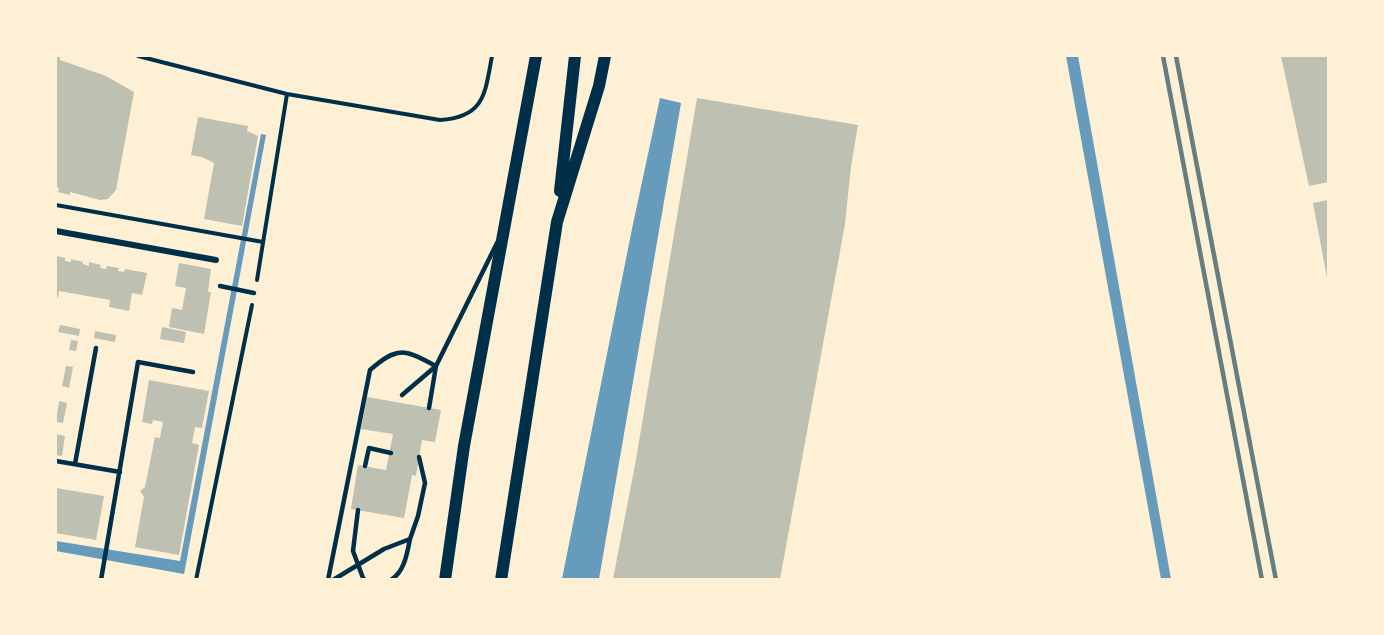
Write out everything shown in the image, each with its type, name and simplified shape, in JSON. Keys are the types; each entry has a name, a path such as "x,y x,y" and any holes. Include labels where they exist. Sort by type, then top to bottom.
{"main road":[{"path":"445,579 464,446 536,56"},
{"path":"501,579 557,222 575,56"},
{"path":"557,222 599,86 605,56"}],"street":[{"path":"56,231 216,260"}],"lane":[{"path":"429,408 436,366 502,232"},
{"path":"220,286 254,293"},
{"path":"75,464 96,348"},
{"path":"328,579 370,370 387,356 409,352 436,366"},
{"path":"101,579 138,362 193,372"},
{"path":"402,395 436,366"},
{"path":"365,466 369,448 391,453"},
{"path":"391,579 399,573 406,558 418,516 425,483 419,457"},
{"path":"56,461 120,472"},
{"path":"358,510 353,551 365,579"},
{"path":"333,579 384,549 410,539"}],"path":[{"path":"138,56 288,94 440,120 458,118 480,104 492,56"},
{"path":"196,579 254,293 288,94"},
{"path":"56,205 263,242"}],"water":[{"path":"1066,56 1078,56 1171,579 1161,579"},
{"path":"660,98 681,103 599,579 562,579 633,224"},
{"path":"261,134 266,135 184,574 56,551 56,541 180,561"}],"building":[{"path":"56,56 60,56 60,60 106,76 134,92 116,190 108,199 100,200 70,192 70,195 58,192 59,188 56,187"},
{"path":"1281,56 1328,56 1328,182 1309,186"},
{"path":"697,98 858,125 845,224 780,579 613,579 635,465"},
{"path":"198,117 248,126 247,131 258,136 242,226 204,219 214,163 191,155"},
{"path":"1328,200 1328,278 1327,278 1313,203"},
{"path":"56,256 65,258 65,261 71,262 71,259 89,266 89,262 101,265 100,268 106,269 107,266 119,268 118,271 124,272 125,269 147,273 142,295 132,293 129,311 109,307 110,300 59,291 58,298 56,297"},
{"path":"179,263 211,269 208,292 211,292 204,334 169,327 172,308 182,310 186,288 175,286"},
{"path":"60,325 80,329 79,336 58,332"},
{"path":"162,327 186,332 184,343 160,339"},
{"path":"95,331 116,335 115,342 94,338"},
{"path":"71,340 78,341 76,351 69,350"},
{"path":"66,366 73,367 69,388 62,386"},
{"path":"149,380 209,391 202,428 195,427 192,443 199,445 179,555 135,547 144,497 140,491 145,487 155,437 160,438 163,422 153,420 152,424 142,422"},
{"path":"367,397 441,410 435,442 422,440 416,476 412,475 404,518 351,509 358,465 386,470 393,434 361,429"},
{"path":"59,401 67,403 63,423 56,422"},
{"path":"56,434 65,436 62,456 56,455"},
{"path":"56,488 104,496 96,540 56,533"}],"railway":[{"path":"1163,56 1262,580"},
{"path":"1176,56 1276,580"}]}
